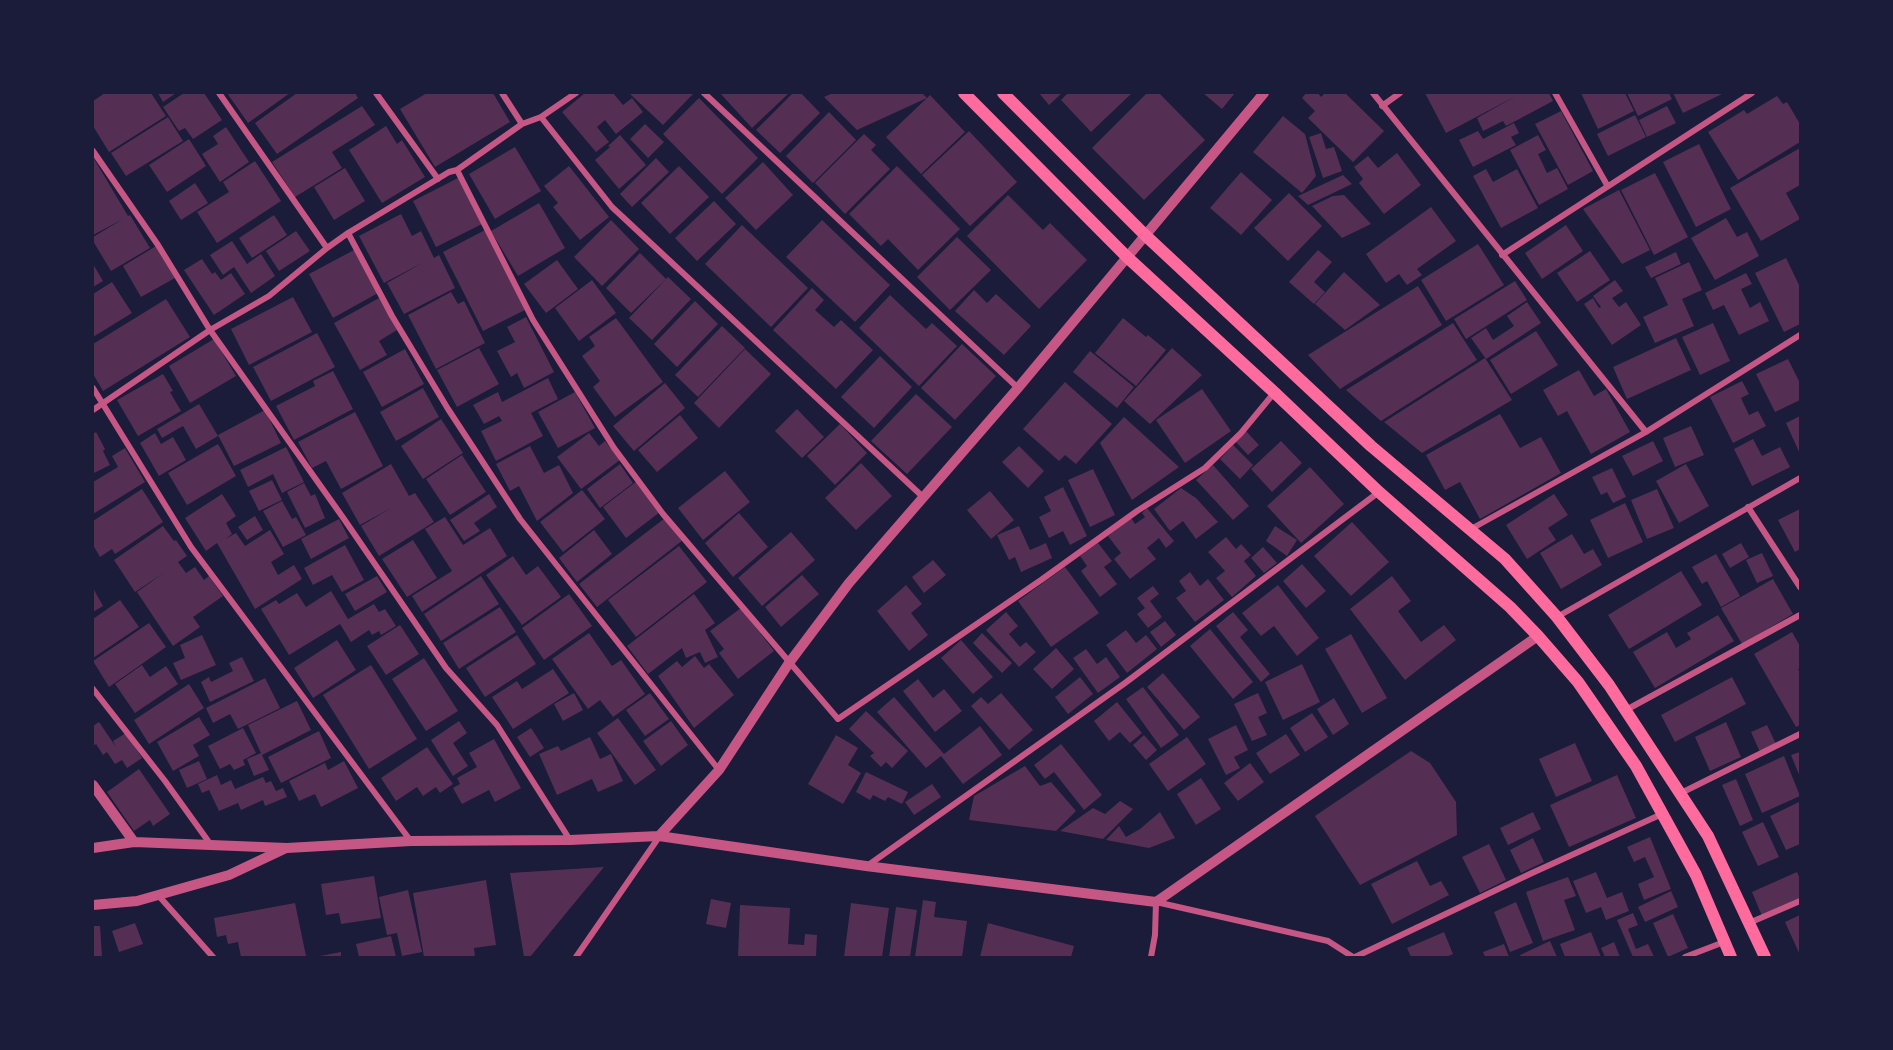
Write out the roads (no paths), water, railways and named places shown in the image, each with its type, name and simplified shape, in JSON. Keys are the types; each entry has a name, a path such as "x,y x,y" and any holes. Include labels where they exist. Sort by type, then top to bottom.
{"main road":[{"path":"964,93 1127,257 1275,393 1378,492 1510,607 1538,636 1578,682 1636,766 1696,875 1731,957"},
{"path":"1004,93 1145,235 1371,446 1505,559 1557,617 1626,710 1708,836 1765,957"}],"street":[{"path":"219,93 327,248"},
{"path":"376,93 438,178"},
{"path":"502,93 522,124"},
{"path":"93,410 210,330 269,296 348,233 438,178 457,170 522,124 541,117 576,93"},
{"path":"704,93 1018,388"},
{"path":"576,957 659,836 719,770 789,663 849,583 922,496 1018,388 1264,93"},
{"path":"1373,93 1646,432"},
{"path":"1382,106 1400,93"},
{"path":"1556,93 1607,185"},
{"path":"1502,255 1752,93"},
{"path":"541,117 612,207 922,496"},
{"path":"93,151 163,254 210,330 446,668 496,725 570,840"},
{"path":"457,170 532,320 614,448 663,514 838,719 1041,580 1137,511 1205,468 1241,433 1275,393"},
{"path":"348,233 397,325 448,409 520,519 719,770"},
{"path":"1470,529 1646,432 1800,335"},
{"path":"93,388 191,547 411,841"},
{"path":"1557,617 1800,478"},
{"path":"866,866 1125,683 1378,492"},
{"path":"1748,507 1800,587"},
{"path":"1626,710 1800,615"},
{"path":"1156,902 1538,636"},
{"path":"93,688 211,845"},
{"path":"1681,793 1800,734"},
{"path":"93,785 134,842"},
{"path":"93,848 134,842 287,848 411,841 570,840 659,836 866,866 1156,902 1328,941 1354,957 1662,814"},
{"path":"93,905 136,901 229,875 287,848"},
{"path":"158,895 213,957"},
{"path":"1749,923 1800,901"},
{"path":"1151,957 1155,934 1156,902"},
{"path":"1685,957 1724,942"}]}
